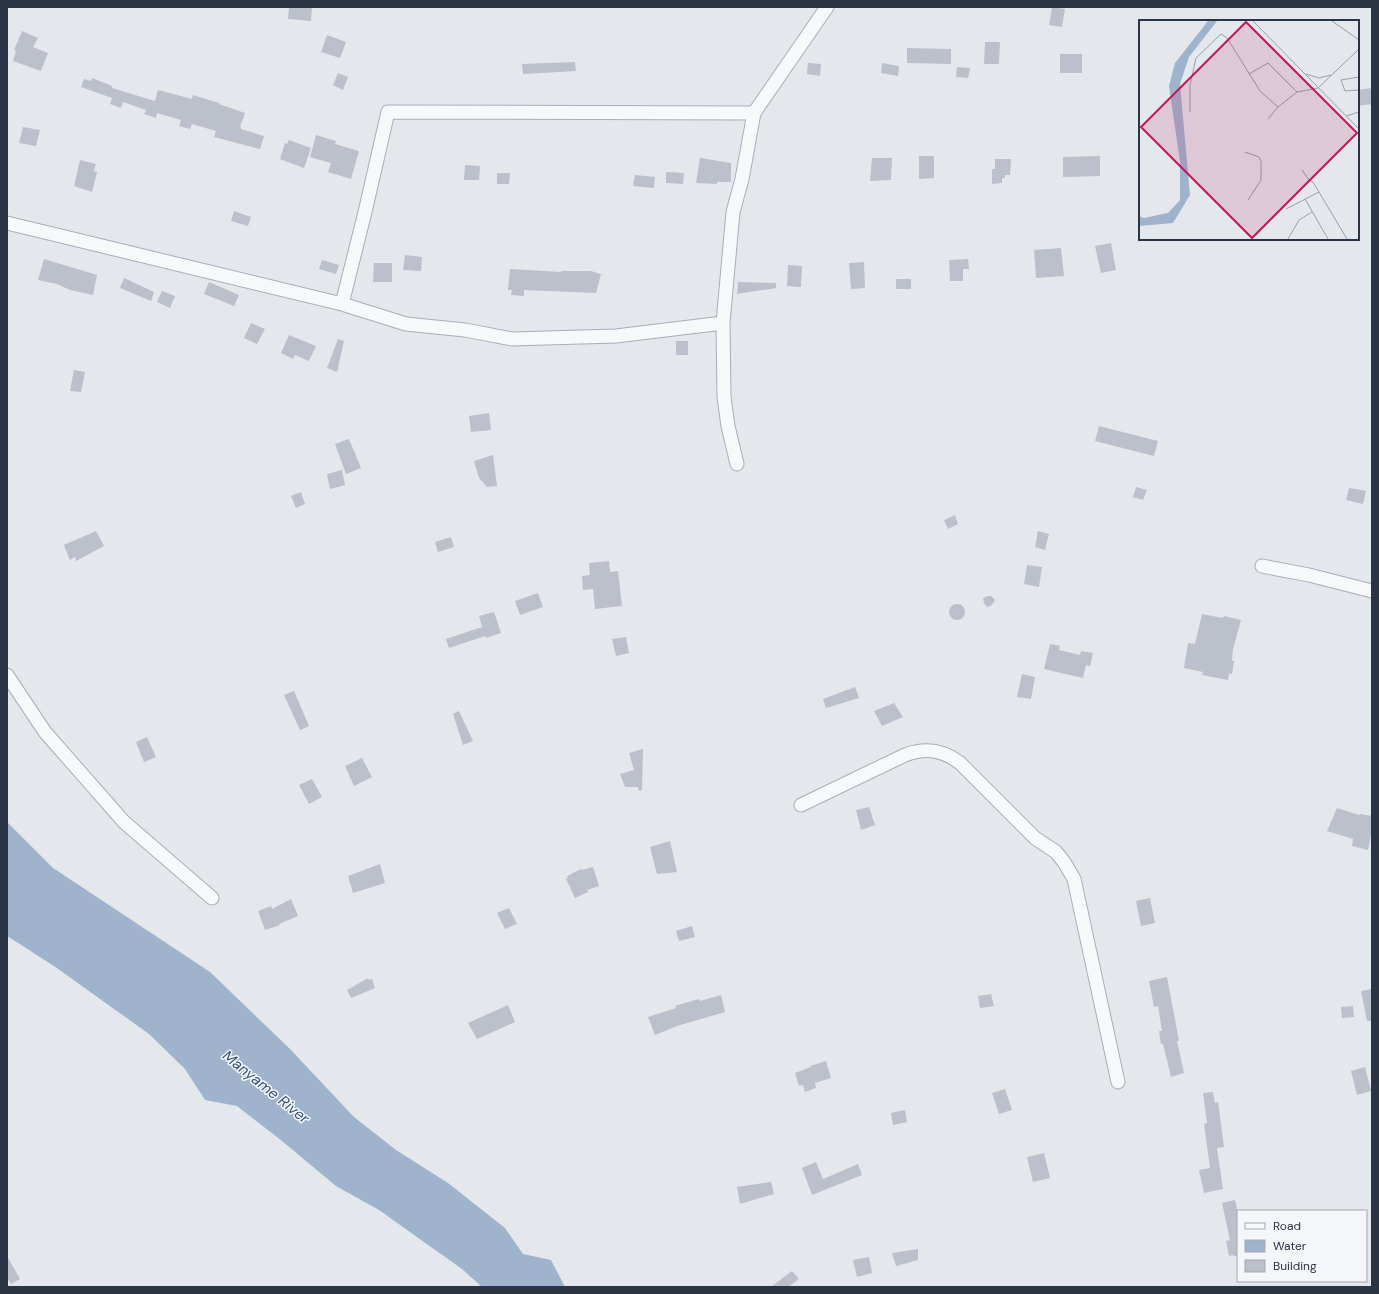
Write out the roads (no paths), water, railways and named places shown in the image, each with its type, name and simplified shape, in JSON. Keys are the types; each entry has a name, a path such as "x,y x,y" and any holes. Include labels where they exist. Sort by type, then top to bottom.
{"street":[{"path":"737,464 728,426 724,397 723,323 733,212 742,178 754,113 827,7"},
{"path":"342,304 388,112 754,113"},
{"path":"7,222 342,304 406,324 465,330 512,339 616,336 723,323"},
{"path":"1262,566 1308,575 1372,591"},
{"path":"7,675 44,732 124,822 212,898"},
{"path":"801,805 915,751 934,750 952,757 960,763 1035,838 1056,852 1074,879 1118,1082"}],"water":[{"name":"Manyame River","path":"7,822 53,868 210,972 290,1049 354,1117 396,1150 448,1183 505,1228 523,1254 551,1260 565,1287 482,1287 462,1269 379,1210 336,1186 237,1106 205,1100 185,1069 149,1034 54,966 7,936"}]}
